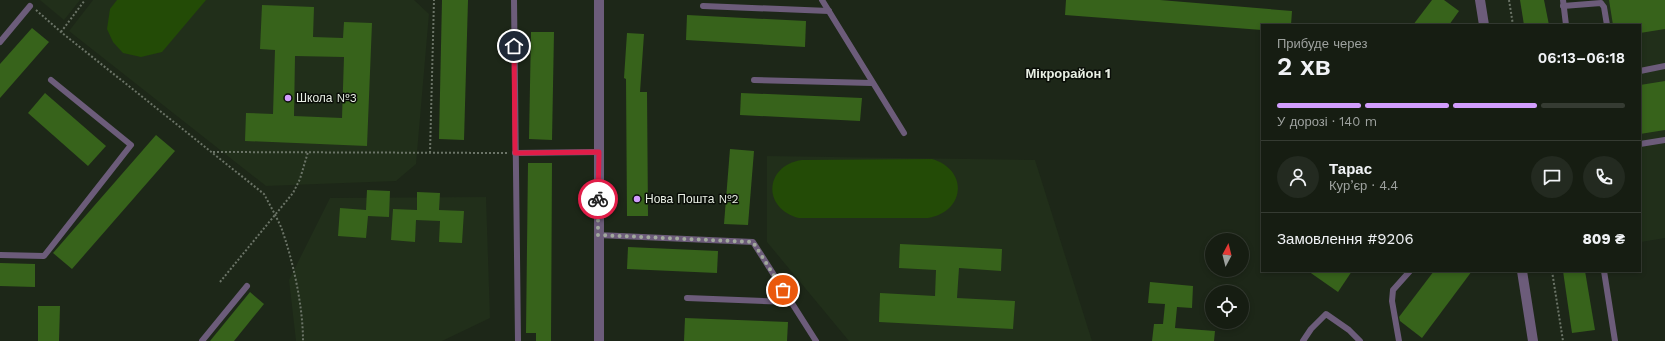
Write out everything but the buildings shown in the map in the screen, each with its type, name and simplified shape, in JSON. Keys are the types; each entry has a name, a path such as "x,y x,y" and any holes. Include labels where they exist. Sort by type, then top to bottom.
{"street":[{"path":"599,0 599,341"},
{"path":"1480,0 1484,24"},
{"path":"1522,272 1533,341"}],"lane":[{"path":"514,0 518,341"},
{"path":"822,0 904,133"},
{"path":"1566,24 1563,3 1601,3 1604,7 1607,24"},
{"path":"0,42 2,34 30,6"},
{"path":"703,6 829,11"},
{"path":"1641,71 1665,66"},
{"path":"0,255 44,256 130,145 51,80"},
{"path":"754,80 872,83"},
{"path":"1641,144 1665,140"},
{"path":"515,153 599,152"},
{"path":"598,235 753,242 816,341"},
{"path":"1399,341 1392,301 1393,290 1409,272"},
{"path":"1604,272 1615,341"},
{"path":"202,341 247,286"},
{"path":"687,298 791,302"},
{"path":"1303,341 1326,314 1360,341"}],"path":[{"path":"61,32 85,0"},
{"path":"430,153 434,0"},
{"path":"1509,0 1513,24"},
{"path":"30,6 264,194 280,227 292,264 303,323 303,341"},
{"path":"212,152 515,153"},
{"path":"220,282 293,193 300,179 308,152"},
{"path":"1552,272 1563,341"}],"shaded area":[{"path":"40,0 80,0 64,20"},
{"name":"Школа №3","path":"93,0 414,0 429,14 416,164 396,181 266,186 69,31"},
{"path":"1600,0 1665,0 1665,238 1641,242 1641,24 1604,24"},
{"path":"767,156 1035,160 1092,341 849,341 767,242"},
{"path":"486,197 490,318 442,341 296,341 289,280 330,198"}],"green space":[{"path":"117,0 206,0 162,52 141,57 123,53 113,42 107,29 110,9"},
{"path":"932,159 944,164 952,172 957,181 958,190 955,200 949,208 940,214 928,218 799,218 787,213 778,205 773,197 772,187 775,178 781,170 790,164 802,160"}],"way so far":[{"path":"598,199 598,235 753,242 783,290"}],"place":[{"name":"Школа №3","path":"288,98"},
{"name":"Нова Пошта №2","path":"637,199"}],"district":[{"name":"Мікрорайон 1","path":"1068,73"}],"route":[{"path":"514,46 515,153 599,152 598,199"}]}
